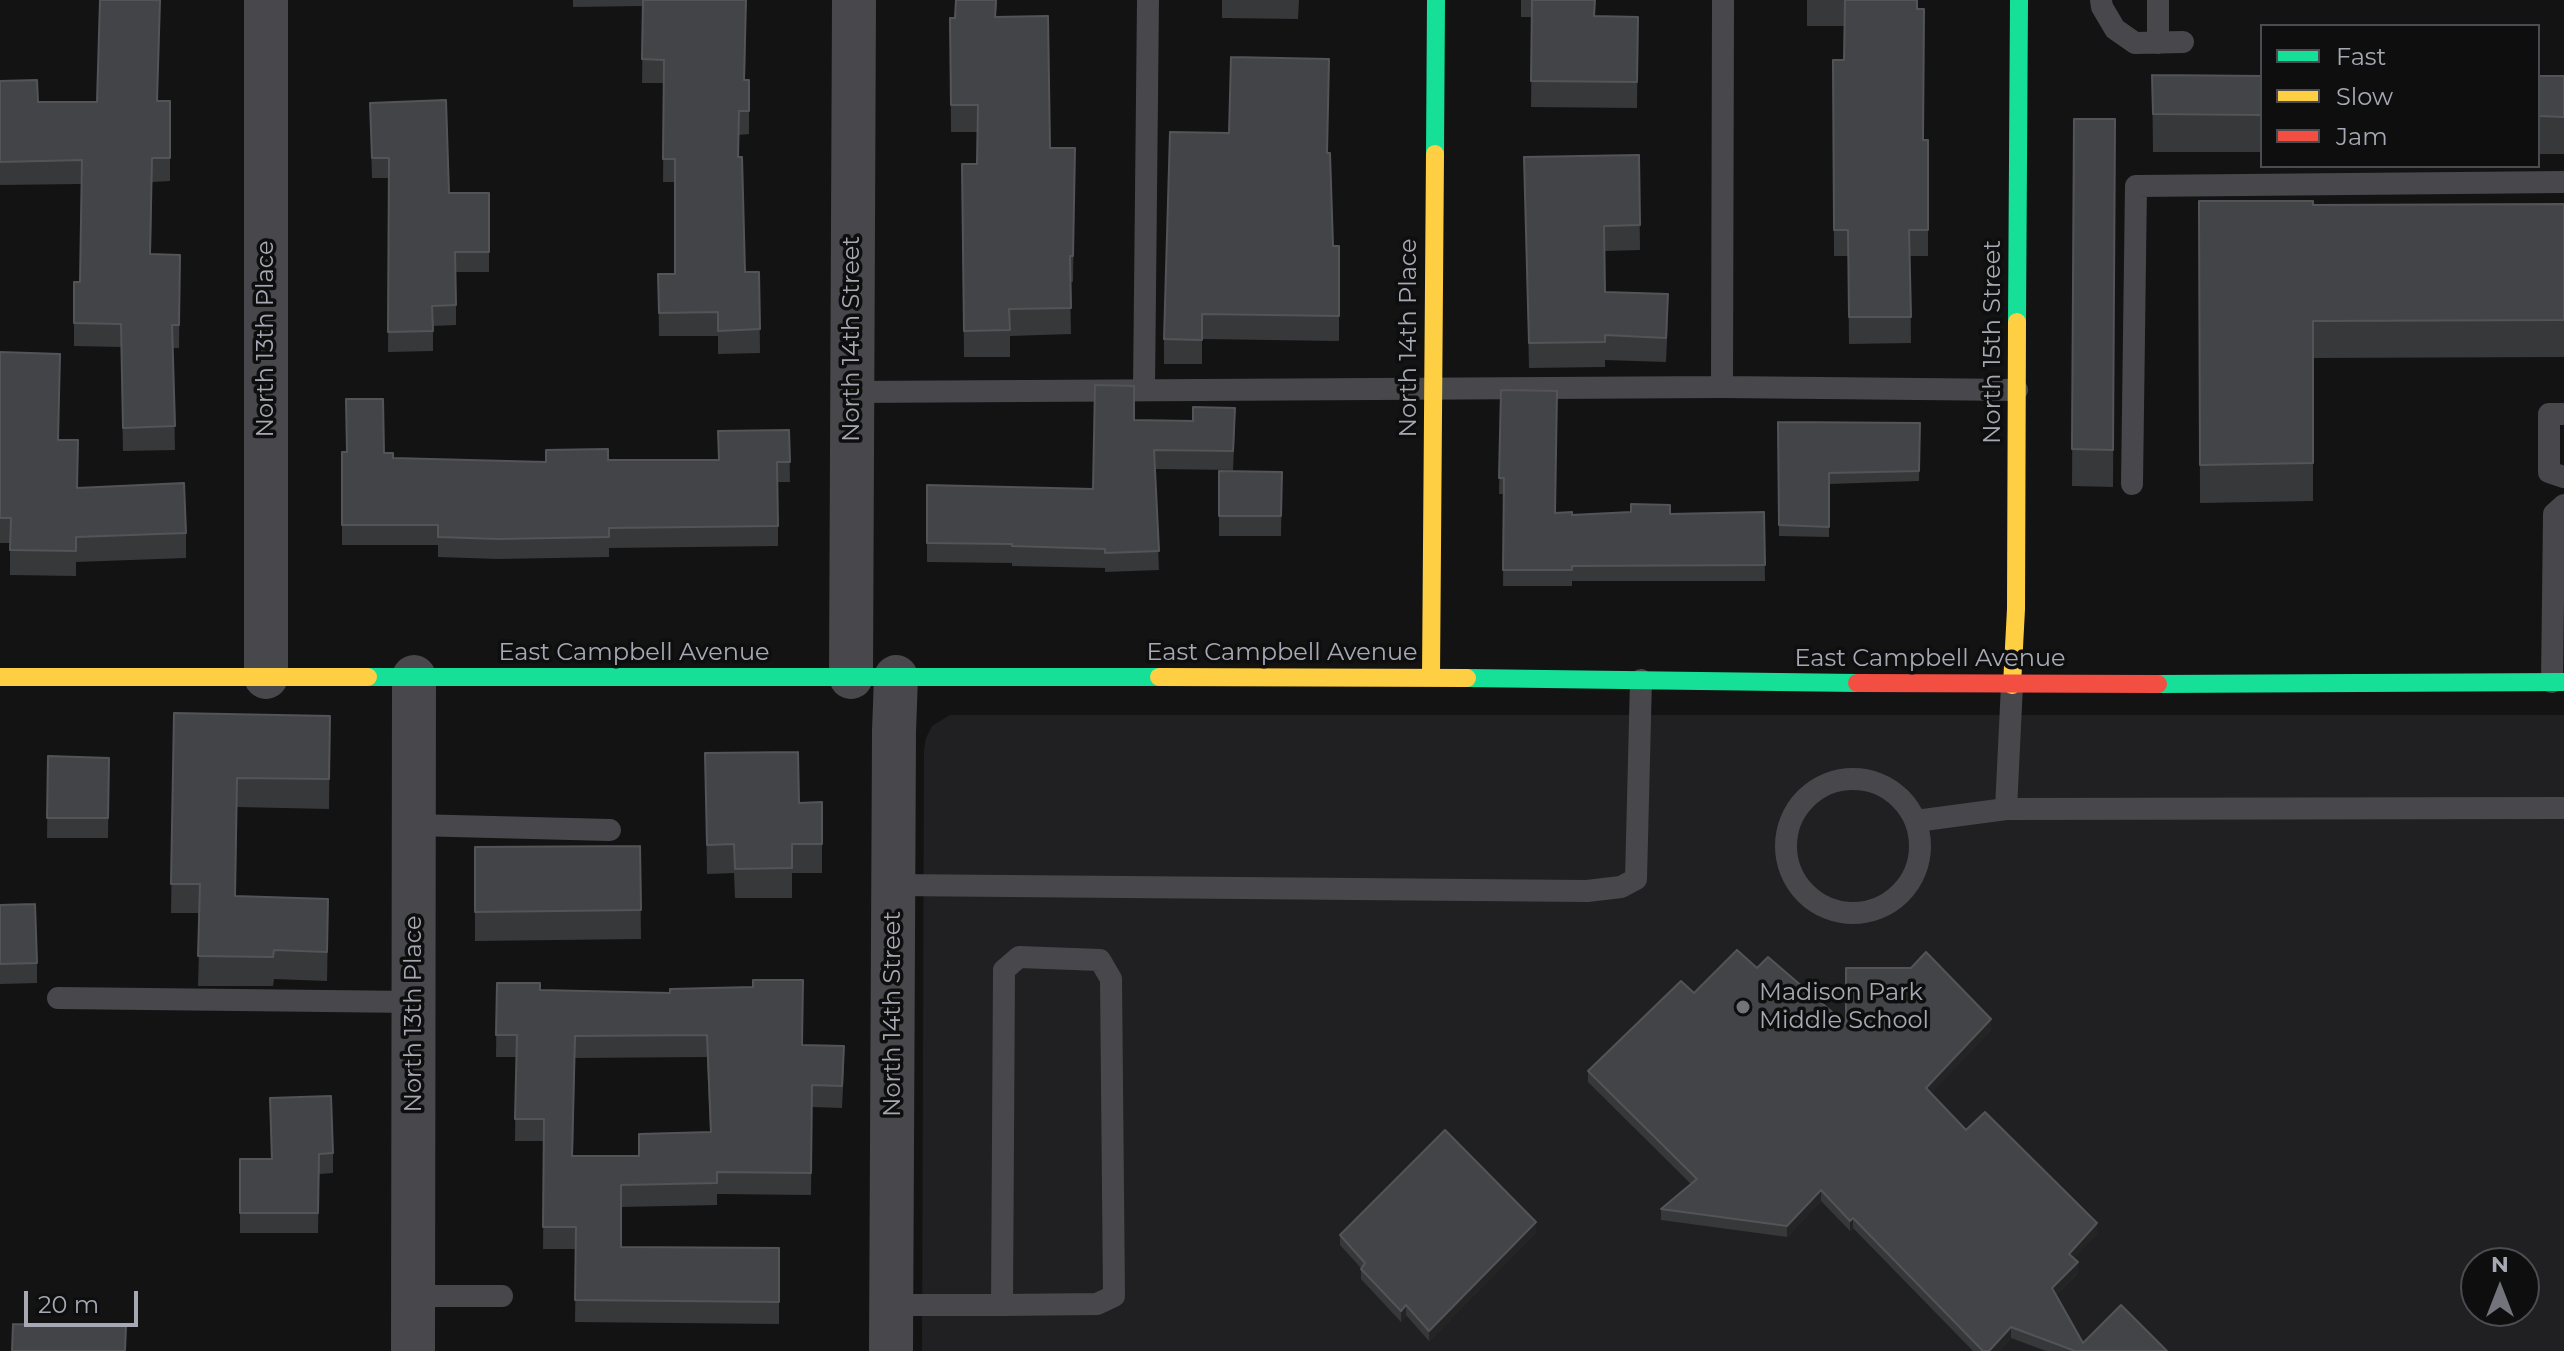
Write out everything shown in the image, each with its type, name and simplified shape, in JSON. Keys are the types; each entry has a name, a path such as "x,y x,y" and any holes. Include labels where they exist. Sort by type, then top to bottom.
{"street":[{"name":"North 13th Place","path":"266,0 266,677"},
{"name":"North 14th Street","path":"851,677 854,0"},
{"name":"North 14th Place","path":"1431,677 1436,0"},
{"name":"North 15th Street","path":"2012,685 2016,609 2019,0"},
{"name":"East Campbell Avenue","path":"0,677 1431,677 2012,685 2558,682"},
{"name":"North 13th Place","path":"413,1351 414,677"},
{"name":"North 14th Street","path":"891,1351 896,677"}],"lane":[{"path":"1144,388 1148,0"},
{"path":"1722,387 1723,0"},
{"path":"2101,0 2115,29 2135,43 2183,42"},
{"path":"2158,0 2158,43"},
{"path":"2132,484 2136,186 2564,182"},
{"path":"851,392 1722,387 2017,390"},
{"path":"2564,414 2549,414 2549,472 2564,477"},
{"path":"2558,682 2554,514 2564,505"},
{"path":"893,885 1587,891 1621,887 1636,879 1641,680"},
{"path":"2006,809 2012,685"},
{"path":"1842,780 1864,780 1886,788 1904,802 1916,821 1921,842 1918,865 1908,885 1893,901 1873,911 1851,913 1830,909 1811,898 1796,882 1788,862 1786,840 1792,819 1804,801 1821,787 1842,780"},
{"path":"1916,821 2006,809 2564,808"},
{"path":"414,825 610,830"},
{"path":"891,1305 1002,1305 1097,1304 1114,1296 1111,979 1100,960 1019,957 1004,970 1002,1305"},
{"path":"58,998 414,1002"},
{"path":"413,1296 502,1296"}],"shaded area":[{"name":"Madison Park Middle School","path":"950,715 2564,715 2564,1351 922,1351 926,738 932,726"}],"building":[{"path":"100,0 160,0 157,101 170,101 170,158 152,158 150,254 180,255 179,325 172,325 175,426 123,428 121,324 74,323 74,282 80,282 82,160 0,162 0,81 37,80 38,102 97,102"},
{"path":"643,0 746,0 744,80 749,80 749,111 739,111 738,157 742,157 745,272 759,272 760,329 718,331 718,312 659,313 658,274 675,274 675,159 663,159 664,60 642,59"},
{"path":"956,0 996,0 995,17 1048,16 1050,148 1075,148 1071,308 1009,309 1010,330 964,331 962,164 977,164 978,105 951,105 950,18 955,18"},
{"path":"1532,0 1595,0 1594,16 1638,17 1637,82 1531,81"},
{"path":"1845,0 1917,0 1917,9 1924,9 1923,140 1928,140 1928,230 1909,230 1911,317 1849,317 1848,230 1834,230 1833,60 1844,60"},
{"path":"1231,57 1329,59 1327,153 1330,153 1333,246 1339,246 1339,316 1202,314 1202,340 1164,339 1170,132 1229,133"},
{"path":"2152,75 2260,76 2260,115 2153,114"},
{"path":"2540,76 2564,76 2564,117 2540,116"},
{"path":"446,100 449,193 489,193 489,252 455,252 456,305 432,306 433,331 388,332 389,158 372,158 370,103"},
{"path":"2074,119 2115,119 2113,450 2072,449"},
{"path":"1639,155 1640,225 1604,226 1605,292 1668,294 1666,338 1605,335 1605,342 1529,343 1524,157"},
{"path":"2199,201 2313,201 2313,205 2564,204 2564,320 2313,321 2313,463 2200,465"},
{"path":"0,352 60,354 58,440 78,440 77,488 184,483 186,533 76,537 76,551 10,550 11,518 0,518"},
{"path":"1095,385 1134,386 1134,420 1193,421 1193,407 1235,408 1233,451 1154,450 1159,551 1105,553 1105,549 927,543 927,485 1093,489"},
{"path":"1501,390 1557,391 1555,513 1631,512 1631,504 1670,505 1670,514 1764,512 1765,565 1572,566 1572,570 1503,570 1504,478 1499,478"},
{"path":"346,399 383,399 384,453 393,453 393,458 546,462 546,450 608,449 608,460 719,460 718,431 789,430 790,462 777,462 778,526 609,528 609,537 498,539 438,537 438,525 342,525 342,452 347,452"},
{"path":"1778,422 1920,423 1919,471 1829,473 1829,527 1779,525"},
{"path":"1219,471 1282,472 1281,516 1219,516"},
{"path":"174,713 330,716 329,779 237,778 235,896 328,899 327,952 274,950 273,957 198,956 200,884 171,884"},
{"path":"798,752 799,803 822,802 822,844 792,844 792,868 735,869 734,844 707,845 705,753"},
{"path":"48,756 109,758 108,818 47,818"},
{"path":"640,846 641,910 475,912 475,847"},
{"path":"35,904 37,963 0,964 0,905"},
{"path":"1737,950 1757,968 1768,957 1846,1024 1846,968 1911,968 1926,952 1991,1019 1926,1088 1966,1130 1985,1112 2097,1223 2069,1254 2078,1262 2052,1288 2083,1343 2121,1305 2167,1351 2075,1351 2011,1327 1989,1351 1983,1351 1853,1218 1850,1221 1821,1190 1787,1226 1661,1209 1697,1179 1588,1071 1681,981 1694,993"},
{"path":"753,980 803,980 802,1045 844,1046 842,1086 812,1085 811,1173 717,1172 717,1183 621,1185 621,1247 779,1248 779,1302 575,1300 576,1227 543,1227 544,1119 515,1119 517,1035 496,1035 497,983 540,983 540,990 670,993 670,989 753,987","holes":["707,1035 711,1132 639,1134 639,1156 572,1156 575,1036"]},
{"path":"331,1096 333,1153 319,1154 318,1213 240,1213 240,1159 272,1159 270,1098"},
{"path":"1445,1130 1536,1222 1429,1331 1406,1305 1401,1311 1361,1269 1365,1263 1340,1235"},
{"path":"13,1324 126,1325 125,1351 12,1351"}],"traffic: fast":[{"path":"1435,154 1436,0"},
{"path":"2017,322 2019,0"},
{"path":"368,677 1159,677"},
{"path":"1467,678 1857,683"},
{"path":"2158,684 2564,682"}],"traffic: slow":[{"path":"1431,677 1435,154"},
{"path":"2012,685 2016,609 2017,322"},
{"path":"0,677 368,677"},
{"path":"1159,677 1467,678"}],"traffic: jam":[{"path":"1857,683 2158,684"}],"place":[{"name":"Madison Park Middle School","path":"1743,1007"}]}
